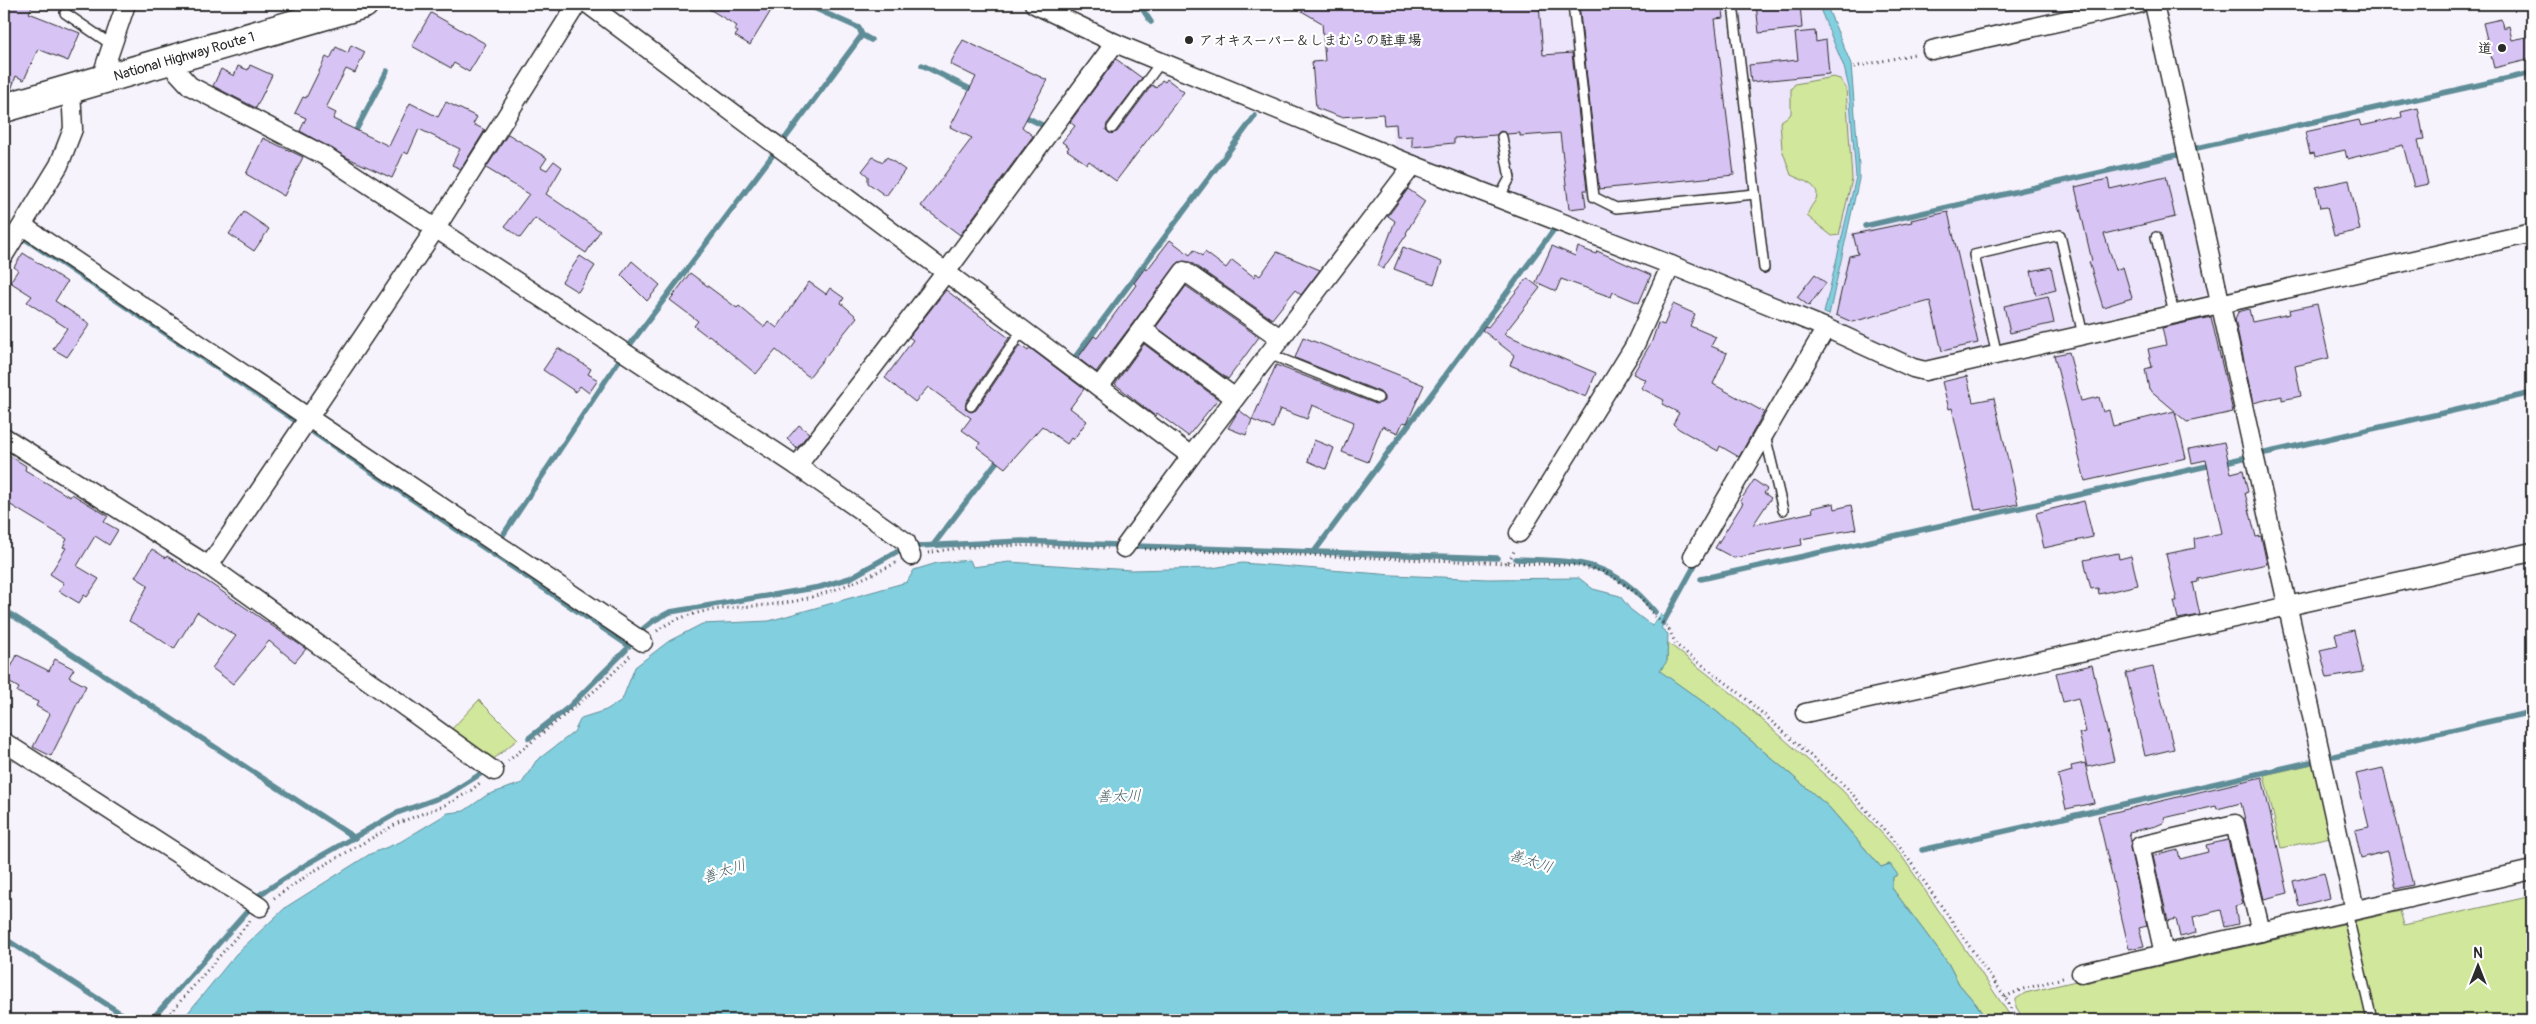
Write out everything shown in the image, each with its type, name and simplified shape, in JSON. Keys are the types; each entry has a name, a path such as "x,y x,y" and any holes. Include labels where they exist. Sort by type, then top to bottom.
{"highway":[{"name":"National Highway Route 1","path":"4,108 364,4"}],"street":[{"path":"100,80 126,4"},
{"path":"209,566 310,419 436,228 577,4"},
{"path":"588,4 1191,456"},
{"path":"1034,4 1114,43 1413,165 1671,265 1826,328 1913,368 1925,371 2532,233"},
{"path":"1932,50 2138,4"},
{"path":"2154,4 2289,607 2351,911"},
{"path":"797,466 946,272 1114,43"},
{"path":"167,61 190,86 327,157 797,466 906,542 911,556"},
{"path":"4,254 59,165 73,128 71,89"},
{"path":"1124,548 1280,338 1413,165"},
{"path":"23,226 643,642"},
{"path":"1519,533 1634,347 1671,265"},
{"path":"1099,387 1184,271 1280,338"},
{"path":"1693,556 1826,328"},
{"path":"1142,329 1235,398"},
{"path":"4,437 209,566 494,771"},
{"path":"1805,713 2532,552"},
{"path":"4,742 260,908"},
{"path":"2164,954 2140,846 2235,824 2261,932"},
{"path":"2081,973 2532,870"}],"lane":[{"path":"1573,4 1594,197 1616,208 1755,194"},
{"path":"1733,4 1764,268"},
{"path":"65,13 112,45"},
{"path":"1112,128 1161,62"},
{"path":"1500,198 1510,178 1502,137"},
{"path":"1997,355 1974,255 2060,236 2083,335"},
{"path":"2156,237 2174,314"},
{"path":"971,406 1023,329"},
{"path":"1269,354 1378,398"},
{"path":"1765,433 1783,510"},
{"path":"2351,911 2372,1020"}],"path":[{"path":"1854,67 1932,50"},
{"path":"1508,562 1520,538 1519,533"},
{"path":"164,1020 260,908 314,871 398,823 445,805 469,792 600,687 643,642 671,620 704,613 799,600 857,582 911,556 948,549 1024,546 1508,562 1575,565 1605,572 1631,590 1645,603 1655,617 1668,628 1676,645 1737,691 1846,787 1902,850 2005,997 2018,1020"},
{"path":"2005,997 2020,990 2081,973"}],"shaded area":[{"path":"1383,4 1818,4 1844,67 1849,88 1856,177 1823,319 1394,148"},
{"path":"2180,155 2209,288 2205,295 1923,362 1829,318 1848,233"}],"green space":[{"path":"1833,77 1840,79 1846,88 1852,179 1839,235 1832,236 1807,216 1817,196 1816,191 1810,184 1791,175 1782,149 1780,122 1791,114 1791,89 1795,84"},
{"path":"1667,642 1734,695 1842,790 1899,852 2013,1020 1986,1020 1977,1005 1959,984 1948,963 1892,888 1893,877 1889,864 1881,867 1828,806 1716,711 1659,671 1667,661"},
{"path":"479,700 518,739 490,762 449,732"},
{"path":"2313,764 2330,837 2281,848 2264,775"},
{"path":"2532,896 2532,1020 2024,1020 2016,1007 2016,999 2025,993 2080,980 2081,984 2400,911 2404,925"}],"water":[{"path":"1818,4 1826,4 1851,64 1859,165 1859,179 1829,315 1824,313 1856,177 1849,88 1844,67"},
{"name":"善太川","path":"970,560 973,567 1009,562 1131,570 1212,568 1242,563 1393,575 1488,579 1579,578 1593,589 1620,596 1630,609 1652,626 1661,614 1667,620 1661,628 1668,634 1667,661 1660,671 1716,711 1828,806 1881,867 1890,864 1898,875 1893,877 1892,888 1948,963 1959,984 1977,1005 1986,1020 182,1020 236,954 286,907 370,854 400,842 448,813 464,811 487,795 522,783 536,761 574,732 581,718 606,710 622,700 635,667 669,641 702,624 769,621 907,582 914,570 937,563"}],"building":[{"path":"4,4 33,4 29,13 80,33 68,61 38,49 24,80 16,76 11,90 4,92"},
{"path":"701,4 775,4 750,45 735,36 738,32 734,30 737,26"},
{"path":"1310,4 1539,4 1543,55 1572,53 1587,190 1584,190 1586,207 1569,209 1560,133 1520,136 1520,133 1507,134 1501,131 1496,135 1454,138 1454,143 1412,147 1412,136 1397,137 1396,124 1384,125 1383,114 1340,117 1316,108 1312,62 1325,61 1322,23 1293,6"},
{"path":"1579,4 1722,4 1724,18 1715,19 1734,175 1599,189"},
{"path":"1756,4 1800,4 1802,28 1759,33"},
{"path":"431,13 486,44 469,72 454,63 451,68 412,46"},
{"path":"2501,19 2503,28 2509,26 2512,40 2532,36 2532,59 2494,68 2483,23"},
{"path":"1815,31 1816,42 1826,40 1829,74 1751,82 1749,65 1798,60 1795,33"},
{"path":"963,40 1047,80 1022,127 1033,136 960,235 921,206 972,138 950,127 976,77 950,64"},
{"path":"351,45 365,52 355,73 346,69 326,108 336,113 333,119 389,146 410,103 438,117 446,102 477,117 473,124 485,130 461,169 452,165 460,149 419,129 408,154 404,152 392,178 348,158 300,131 306,118 295,113 303,97 306,98 326,57 330,59 336,47 348,53"},
{"path":"1116,59 1142,78 1107,124 1106,130 1109,133 1117,132 1152,85 1156,88 1162,80 1165,82 1167,79 1184,92 1116,181 1089,161 1087,164 1067,150 1069,147 1062,142 1075,126 1070,122"},
{"path":"250,65 272,75 256,108 213,86 221,69 234,76 238,66 248,70"},
{"path":"2418,108 2424,139 2418,140 2428,184 2414,187 2403,145 2347,159 2345,150 2315,157 2314,153 2310,154 2305,132 2359,120 2361,126 2402,117 2401,112"},
{"path":"508,134 547,158 541,167 547,170 554,161 562,167 546,194 600,231 586,253 535,218 520,238 505,226 529,194 486,168"},
{"path":"263,138 303,157 284,196 246,174"},
{"path":"873,157 883,162 887,157 905,170 886,196 868,183 868,176 862,171"},
{"path":"2166,176 2175,217 2104,234 2116,270 2123,267 2132,298 2103,307 2089,262 2092,261 2075,187 2108,179 2110,189"},
{"path":"2349,180 2360,230 2334,236 2327,207 2320,208 2316,187"},
{"path":"1408,189 1425,201 1407,234 1383,269 1378,266 1395,221 1388,216"},
{"path":"244,212 269,229 254,251 229,234"},
{"path":"1948,212 1978,343 1942,351 1930,301 1852,322 1836,315 1849,256 1858,254 1853,234 1912,222 1911,220"},
{"path":"1170,240 1190,255 1194,250 1202,256 1205,252 1226,268 1232,260 1254,277 1256,273 1260,276 1277,252 1320,270 1301,295 1295,290 1272,319 1190,262 1179,262 1096,372 1078,358 1094,336 1097,338 1136,285 1134,283 1145,268 1147,270"},
{"path":"1552,246 1575,256 1578,247 1596,254 1597,251 1651,275 1639,303 1613,292 1611,297 1561,279 1556,291 1536,282"},
{"path":"1403,247 1442,262 1434,284 1394,269"},
{"path":"23,253 67,282 55,301 90,324 67,357 53,349 67,328 27,302 32,296 10,282 18,270 14,267"},
{"path":"580,256 595,266 578,292 562,282"},
{"path":"632,261 660,285 647,301 621,275"},
{"path":"2051,267 2056,290 2036,295 2031,271"},
{"path":"690,273 737,308 739,306 764,327 768,321 777,328 809,282 826,294 830,288 844,298 841,303 857,317 809,377 776,350 756,374 709,335 707,336 694,326 698,321 670,300"},
{"path":"1815,274 1826,283 1809,306 1797,297"},
{"path":"1527,278 1540,288 1504,334 1596,373 1586,397 1510,365 1514,355 1482,330 1485,326 1488,327"},
{"path":"1186,286 1259,337 1228,379 1156,327"},
{"path":"946,290 1009,338 966,402 966,409 971,412 976,410 1020,345 1028,351 1030,348 1084,389 1070,408 1087,421 1073,440 1071,438 1067,444 1042,426 1005,468 977,447 980,443 962,430 971,418 928,387 915,402 885,378 913,340 909,337"},
{"path":"2048,296 2054,323 2010,333 2004,306"},
{"path":"1673,304 1695,314 1690,326 1716,337 1711,346 1727,353 1713,384 1764,412 1739,457 1720,446 1718,451 1679,429 1673,424 1679,413 1662,404 1664,400 1641,388 1646,380 1633,374 1652,341 1658,323 1664,325"},
{"path":"2317,304 2329,358 2295,366 2301,396 2282,400 2282,396 2253,403 2235,319 2238,312 2249,309 2252,322 2290,314 2289,310"},
{"path":"2211,317 2233,412 2187,422 2175,412 2186,458 2085,481 2054,355 2069,352 2081,401 2099,397 2103,412 2109,410 2113,426 2175,411 2149,389 2145,369 2152,367 2148,349 2166,345 2162,328"},
{"path":"1303,337 1424,385 1407,423 1403,422 1398,433 1382,426 1368,462 1342,452 1354,422 1312,405 1307,419 1280,409 1273,428 1252,420 1276,365 1376,404 1384,401 1384,397 1380,392 1295,358"},
{"path":"1144,344 1218,399 1188,436 1157,413 1155,416 1115,384"},
{"path":"558,348 591,369 588,374 598,380 589,393 580,386 576,392 543,370"},
{"path":"1967,376 1973,402 1994,398 2018,504 1983,511 1982,509 1975,510 1952,408 1949,409 1942,382"},
{"path":"1239,410 1252,420 1246,435 1228,428"},
{"path":"799,425 809,433 797,448 787,439"},
{"path":"1314,440 1334,448 1326,469 1308,461"},
{"path":"2224,442 2231,473 2243,470 2248,492 2245,493 2256,537 2261,536 2267,564 2198,579 2198,582 2193,583 2200,615 2178,619 2174,601 2177,601 2166,554 2195,548 2194,539 2222,533 2206,460 2192,463 2189,449"},
{"path":"4,452 26,466 25,470 70,497 72,494 108,516 104,522 118,530 109,545 95,536 77,566 99,579 87,597 84,595 79,603 59,591 64,583 50,574 66,548 63,547 67,539 4,501"},
{"path":"1754,480 1767,489 1764,493 1771,498 1753,525 1813,512 1812,508 1834,503 1835,509 1851,505 1856,529 1801,539 1802,545 1734,558 1715,548 1743,503 1740,501"},
{"path":"2084,501 2093,537 2044,548 2036,513"},
{"path":"152,549 166,558 167,556 211,584 306,649 295,662 269,641 233,684 212,668 236,636 197,612 174,649 129,621 148,585 135,577"},
{"path":"2118,553 2119,559 2131,556 2138,585 2099,594 2098,588 2091,589 2084,560"},
{"path":"2354,630 2363,672 2327,678 2320,650 2338,646 2335,634"},
{"path":"17,655 49,671 55,659 74,669 69,677 86,686 51,756 33,747 50,714 36,706 38,702 17,692 19,688 5,680"},
{"path":"2092,665 2114,761 2087,767 2079,733 2086,732 2078,698 2063,702 2056,673"},
{"path":"2153,667 2174,749 2145,756 2126,673"},
{"path":"2085,763 2094,803 2066,809 2058,775 2072,771 2071,766"},
{"path":"2383,768 2413,885 2396,889 2388,851 2361,858 2355,830 2369,827 2356,774"},
{"path":"2262,777 2288,893 2264,899 2241,803 2217,809 2216,806 2164,818 2165,822 2156,826 2129,832 2130,848 2147,926 2139,928 2144,946 2129,949 2098,816"},
{"path":"2228,840 2243,904 2235,906 2238,924 2225,927 2221,910 2193,917 2196,933 2180,937 2176,919 2168,921 2153,856 2178,850 2180,859 2208,852 2206,845"},
{"path":"2324,873 2330,898 2299,906 2293,881"}],"waterway":[{"path":"805,4 859,28 862,35"},
{"path":"1139,4 1151,22"},
{"path":"781,144 862,35 871,40"},
{"path":"922,65 976,92"},
{"path":"353,136 387,71"},
{"path":"2197,148 2532,73"},
{"path":"1022,115 1042,125"},
{"path":"1073,360 1255,116"},
{"path":"1865,226 2177,155"},
{"path":"629,346 772,156"},
{"path":"1314,552 1555,228"},
{"path":"4,230 10,229"},
{"path":"25,239 296,421"},
{"path":"499,541 620,359"},
{"path":"2265,453 2532,393"},
{"path":"314,433 629,646"},
{"path":"934,544 1001,456"},
{"path":"1701,579 2243,458"},
{"path":"920,546 1022,541 1118,545"},
{"path":"1136,546 1497,558"},
{"path":"637,634 653,621 670,612 820,587 850,578 896,552"},
{"path":"1516,559 1577,563 1609,573 1640,595 1655,612"},
{"path":"1663,623 1696,563"},
{"path":"4,610 355,838"},
{"path":"529,738 569,707 626,650"},
{"path":"2334,756 2532,712"},
{"path":"1922,850 2310,762"},
{"path":"256,897 307,864 397,813 447,795 482,773"},
{"path":"151,1020 251,907"},
{"path":"4,938 131,1020"}],"place":[{"name":"アオキスーパー＆しまむらの駐車場","path":"1189,40"},
{"name":"道","path":"2502,48"}]}
